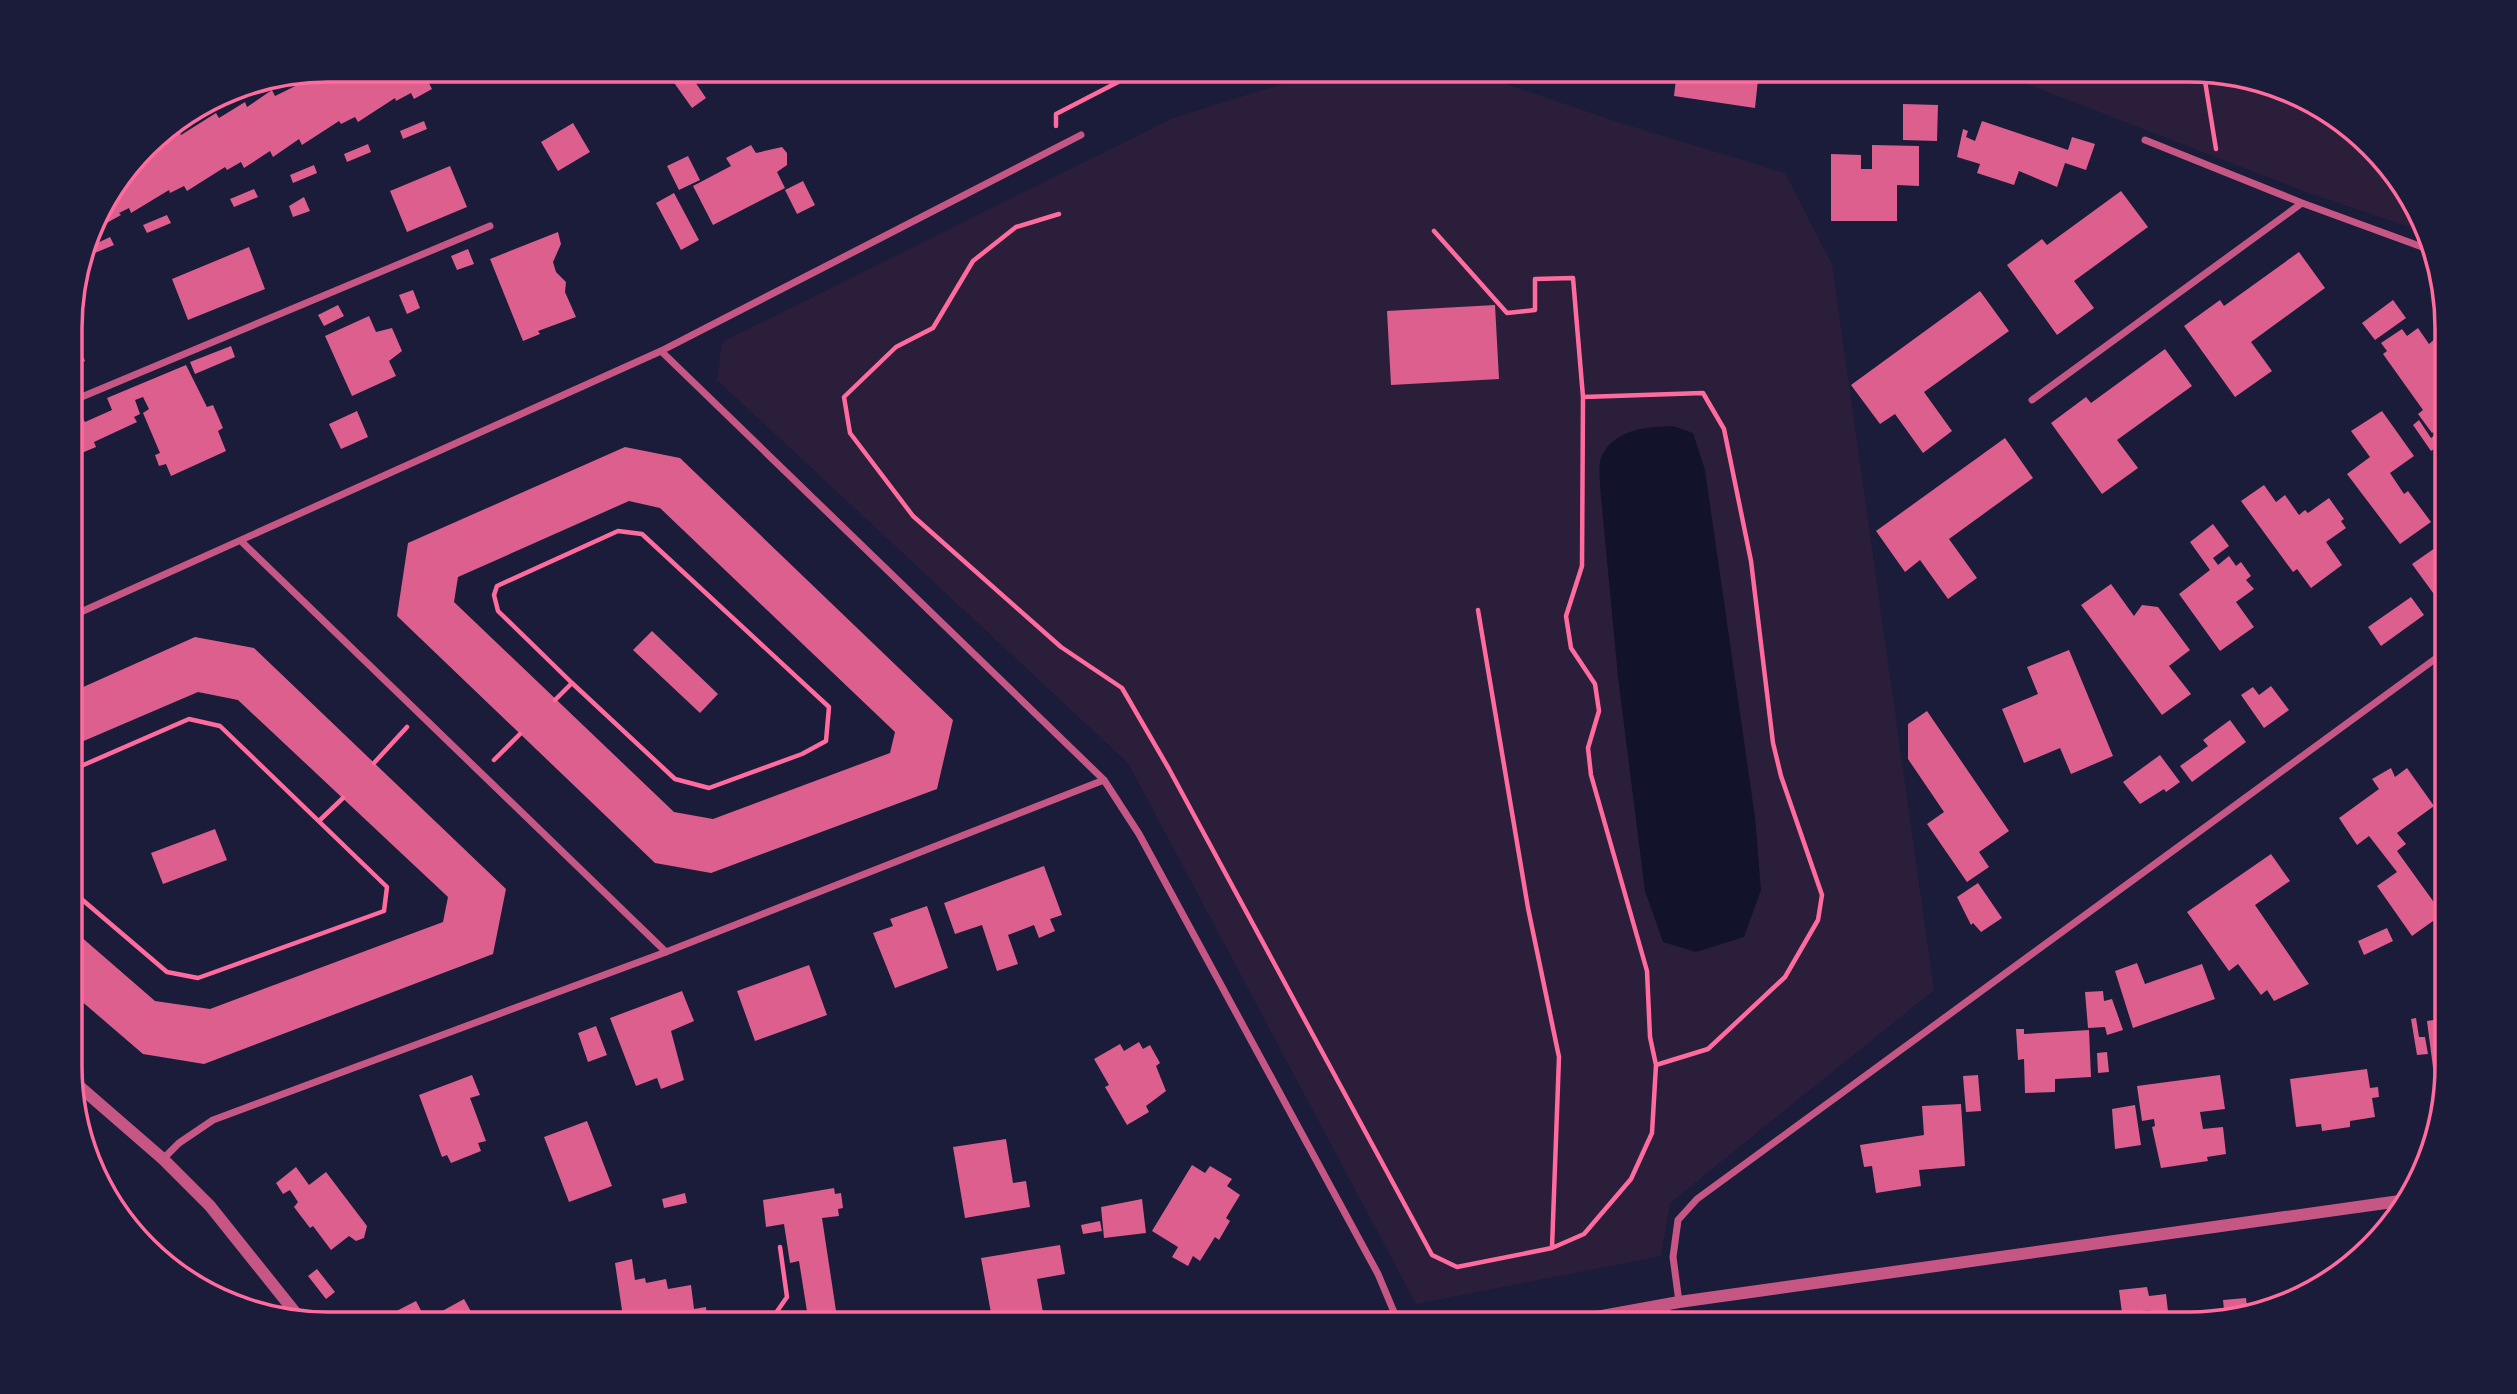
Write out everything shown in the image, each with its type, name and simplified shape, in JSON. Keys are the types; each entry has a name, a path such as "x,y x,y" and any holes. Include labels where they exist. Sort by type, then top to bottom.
{"street":[{"path":"83,611 242,542 661,351 1080,135"},
{"path":"2145,140 2219,172 2421,247"},
{"path":"2032,400 2302,203"},
{"path":"83,396 489,226"},
{"path":"661,351 1104,779 1159,871 1378,1274 1394,1311"},
{"path":"242,542 666,951"},
{"path":"1673,1303 1673,1257 1678,1220 1697,1199 2435,660"},
{"path":"163,1159 178,1143 213,1120 666,951 1104,779"},
{"path":"83,1090 163,1159 210,1206 293,1309"},
{"path":"1628,1311 2393,1202"}],"lane":[{"path":"1672,1311 1673,1303"}],"path":[{"path":"1056,148 1056,114 1117,83"},
{"path":"2205,83 2219,172"},
{"path":"1059,215 1016,227 973,261 933,328 896,347 844,397 850,433 913,516 1061,647 1122,688 1170,769 1432,1255 1457,1267 1552,1248 1584,1234 1631,1180 1652,1133 1656,1065 1650,1037 1647,971 1591,775 1588,748 1599,711 1595,684 1571,648 1566,615 1582,566 1583,397 1573,278 1535,279 1535,310 1507,313 1434,231"},
{"path":"1583,397 1703,393 1724,429 1751,561 1773,743 1781,776 1822,895 1818,920 1785,977 1708,1049 1656,1065"},
{"path":"618,531 642,534 829,707 826,741 802,754 709,788 675,779 572,683 498,611 494,595 497,586 618,531"},
{"path":"1478,610 1528,908 1559,1057 1552,1248"},
{"path":"555,699 572,683"},
{"path":"374,763 419,713"},
{"path":"82,765 189,719 220,726 387,887 384,911 198,978 167,972 82,900"},
{"path":"481,773 520,734"},
{"path":"320,820 343,797"},
{"path":"777,1312 787,1297 780,1247"}],"shaded area":[{"path":"1287,82 1501,82 1624,124 1785,173 1832,264 1934,990 1670,1203 1661,1256 1416,1304 1128,763 717,380 722,342 1173,118"},
{"path":"2022,82 2189,82 2221,84 2268,95 2312,115 2351,143 2384,178 2413,228 2306,192"},
{"path":"1673,426 1693,433 1705,470 1755,817 1761,890 1744,937 1696,952 1663,942 1645,891 1618,677 1600,475 1601,458 1606,448 1622,435 1652,427"}],"building":[{"path":"1676,82 1758,82 1755,108 1674,96"},
{"path":"312,83 429,83 432,89 414,99 411,93 396,101 395,98 358,122 355,117 341,124 339,121 302,145 299,139 273,157 270,151 244,168 241,162 227,170 225,167 187,191 184,186 170,193 169,190 131,213 129,208 119,213 121,215 106,223 133,178 154,154 178,133 181,135 216,113 219,118 245,102 247,107 272,90 275,96 300,84"},
{"path":"674,83 696,83 706,98 692,108"},
{"path":"1903,104 1938,105 1937,141 1903,140"},
{"path":"424,121 427,129 403,139 400,131"},
{"path":"1982,121 2068,150 2072,137 2095,144 2086,170 2065,163 2057,187 2019,171 2014,185 1977,173 1980,164 1957,157 1963,129 1968,131 1966,137 1975,141"},
{"path":"573,123 590,152 558,171 541,142"},
{"path":"368,144 371,152 347,162 344,154"},
{"path":"751,145 756,153 782,147 787,153 787,165 777,172 785,188 713,225 693,186 731,166 726,158"},
{"path":"1872,145 1919,146 1919,186 1897,185 1897,221 1831,221 1831,154 1861,155 1861,169 1872,169"},
{"path":"688,156 700,180 679,190 667,166"},
{"path":"314,165 317,173 293,183 290,175"},
{"path":"450,166 467,207 407,232 390,191"},
{"path":"803,181 815,205 797,214 785,190"},
{"path":"254,189 258,197 234,207 230,199"},
{"path":"2121,191 2148,227 2074,281 2094,308 2057,335 2007,265 2042,239 2047,245"},
{"path":"674,193 699,240 681,250 656,203"},
{"path":"304,197 310,211 293,217 289,206"},
{"path":"167,215 171,223 147,233 143,225"},
{"path":"558,232 561,244 553,262 556,272 566,282 565,292 576,317 538,331 540,334 523,341 490,259"},
{"path":"110,237 114,245 94,253 97,243"},
{"path":"249,247 265,289 188,320 172,279"},
{"path":"468,249 474,264 457,270 451,256"},
{"path":"2299,252 2325,288 2251,342 2272,371 2235,397 2184,326 2220,300 2224,306"},
{"path":"413,290 420,308 407,314 399,295"},
{"path":"1980,291 2009,331 1924,392 1952,431 1923,453 1895,414 1880,424 1851,385"},
{"path":"2393,300 2406,318 2375,340 2362,323"},
{"path":"338,305 344,316 324,326 318,315"},
{"path":"1495,305 1499,379 1391,385 1387,311"},
{"path":"369,316 376,332 392,328 402,351 389,361 396,376 352,396 325,336"},
{"path":"2418,328 2429,344 2435,339 2435,431 2432,433 2418,414 2423,410 2383,354 2387,351 2381,343 2402,329 2407,336"},
{"path":"231,346 235,357 195,374 190,362"},
{"path":"2165,349 2192,386 2117,440 2138,468 2102,494 2051,423 2086,397 2091,403"},
{"path":"186,365 207,407 213,405 223,428 218,431 226,451 171,476 166,464 159,466 155,455 160,453 143,413 149,409 143,397 135,400 140,414 134,417 137,422 94,442 96,447 83,452 83,419 85,422 112,410 107,398"},
{"path":"357,411 368,437 341,449 329,424"},
{"path":"2382,411 2414,456 2390,473 2404,494 2408,491 2431,522 2400,544 2347,474 2370,457 2351,431"},
{"path":"2419,420 2431,438 2435,435 2435,448 2431,451 2413,425"},
{"path":"2005,438 2033,478 1949,539 1977,578 1948,599 1920,560 1905,572 1876,531"},
{"path":"625,447 680,458 953,720 937,789 711,873 655,863 397,616 408,543","holes":["629,501 660,508 895,732 890,753 713,819 674,812 454,602 458,577"]},
{"path":"2264,485 2276,502 2285,495 2299,515 2305,510 2308,513 2329,498 2344,519 2341,521 2346,528 2326,542 2342,565 2311,588 2297,569 2293,572 2241,501"},
{"path":"2213,524 2229,546 2213,558 2218,565 2229,556 2236,566 2241,562 2251,576 2246,580 2254,589 2236,602 2254,627 2220,651 2179,594 2210,570 2190,542"},
{"path":"2435,548 2435,596 2412,564"},
{"path":"2111,584 2134,616 2142,605 2158,607 2190,650 2169,666 2191,694 2162,715 2081,605"},
{"path":"2411,597 2424,615 2381,646 2368,627"},
{"path":"652,631 718,694 700,713 633,650"},
{"path":"195,637 254,648 506,889 493,954 204,1064 143,1054 82,1002 82,938 155,1001 210,1009 443,922 448,897 238,700 198,692 82,742 83,687"},
{"path":"2069,650 2113,756 2071,774 2060,748 2024,763 2002,709 2038,694 2027,667"},
{"path":"2271,686 2289,710 2264,728 2241,695 2253,687 2259,695"},
{"path":"1927,711 2009,831 1979,852 1989,867 1967,882 1927,824 1944,812 1908,759 1908,724"},
{"path":"2230,720 2246,742 2192,782 2180,766 2208,746 2203,740"},
{"path":"2160,755 2180,782 2140,804 2123,782"},
{"path":"2391,768 2395,777 2407,768 2434,806 2397,833 2406,844 2397,851 2435,904 2435,924 2433,921 2412,936 2377,886 2397,872 2369,836 2357,845 2339,818 2379,789 2372,779"},
{"path":"215,829 227,860 163,884 151,853"},
{"path":"2271,854 2290,881 2255,905 2309,984 2274,1001 2267,990 2261,995 2238,964 2229,971 2187,912"},
{"path":"1044,866 1062,915 1050,919 1055,931 1039,938 1034,925 1008,935 1018,964 997,971 982,925 955,934 944,903"},
{"path":"1978,883 2002,918 1981,932 1973,923 1971,925 1957,897"},
{"path":"927,906 948,968 895,988 873,933 893,926 890,919"},
{"path":"2387,928 2393,941 2364,955 2358,941"},
{"path":"2137,963 2145,984 2202,964 2215,999 2133,1028 2115,971"},
{"path":"809,965 827,1015 755,1041 737,991"},
{"path":"682,991 694,1021 671,1031 684,1080 661,1089 657,1078 636,1086 610,1018"},
{"path":"2103,991 2104,1001 2112,999 2123,1030 2107,1035 2105,1027 2088,1028 2085,992"},
{"path":"2416,1018 2419,1037 2425,1037 2428,1054 2417,1055 2411,1019"},
{"path":"2435,1020 2434,1078 2427,1021"},
{"path":"596,1026 607,1055 588,1062 578,1033"},
{"path":"2016,1029 2024,1029 2024,1034 2089,1030 2091,1077 2055,1079 2055,1092 2025,1093 2024,1059 2018,1060"},
{"path":"1139,1042 1143,1049 1150,1045 1160,1063 1156,1066 1166,1091 1146,1106 1149,1112 1127,1125 1105,1087 1109,1085 1094,1059 1120,1044 1124,1051"},
{"path":"2107,1052 2109,1072 2098,1073 2097,1053"},
{"path":"2367,1069 2370,1088 2378,1087 2379,1097 2372,1098 2375,1117 2350,1121 2350,1127 2322,1131 2321,1124 2296,1127 2290,1079"},
{"path":"472,1075 480,1095 470,1098 486,1141 478,1143 481,1151 451,1163 447,1155 442,1157 419,1095"},
{"path":"1978,1075 1981,1111 1966,1112 1963,1076"},
{"path":"2220,1075 2225,1109 2200,1112 2203,1129 2223,1127 2226,1154 2207,1157 2208,1161 2161,1168 2152,1127 2155,1126 2154,1119 2142,1121 2137,1086"},
{"path":"1961,1104 1965,1166 1919,1170 1921,1186 1876,1193 1872,1166 1864,1167 1860,1145 1924,1135 1922,1106"},
{"path":"2135,1105 2141,1145 2115,1149 2112,1109"},
{"path":"587,1121 612,1186 569,1202 544,1137"},
{"path":"1006,1139 1013,1183 1026,1181 1030,1207 965,1218 953,1147"},
{"path":"1192,1165 1205,1173 1210,1166 1232,1179 1227,1186 1240,1195 1226,1218 1230,1221 1219,1240 1215,1237 1200,1261 1193,1256 1188,1266 1172,1257 1178,1247 1152,1231"},
{"path":"296,1167 309,1185 326,1172 367,1226 364,1238 356,1241 349,1236 331,1250 294,1207 298,1202 290,1190 283,1194 276,1183"},
{"path":"834,1188 835,1194 841,1193 843,1208 838,1209 839,1216 822,1218 836,1312 807,1312 799,1261 790,1263 784,1224 766,1227 763,1200"},
{"path":"685,1193 687,1203 664,1208 662,1199"},
{"path":"1142,1199 1146,1233 1104,1238 1101,1207"},
{"path":"1100,1221 1102,1231 1083,1234 1081,1225"},
{"path":"1060,1245 1065,1274 1037,1279 1043,1312 991,1312 981,1258"},
{"path":"632,1259 635,1280 645,1278 646,1283 666,1279 668,1289 691,1285 694,1309 706,1307 706,1312 622,1312 615,1263"},
{"path":"317,1269 335,1292 326,1299 308,1276"},
{"path":"2147,1287 2149,1296 2166,1294 2168,1311 2122,1311 2119,1290"},
{"path":"2246,1298 2247,1304 2224,1309 2223,1300"},
{"path":"464,1299 471,1312 441,1312"},
{"path":"416,1301 422,1312 395,1312"}]}
